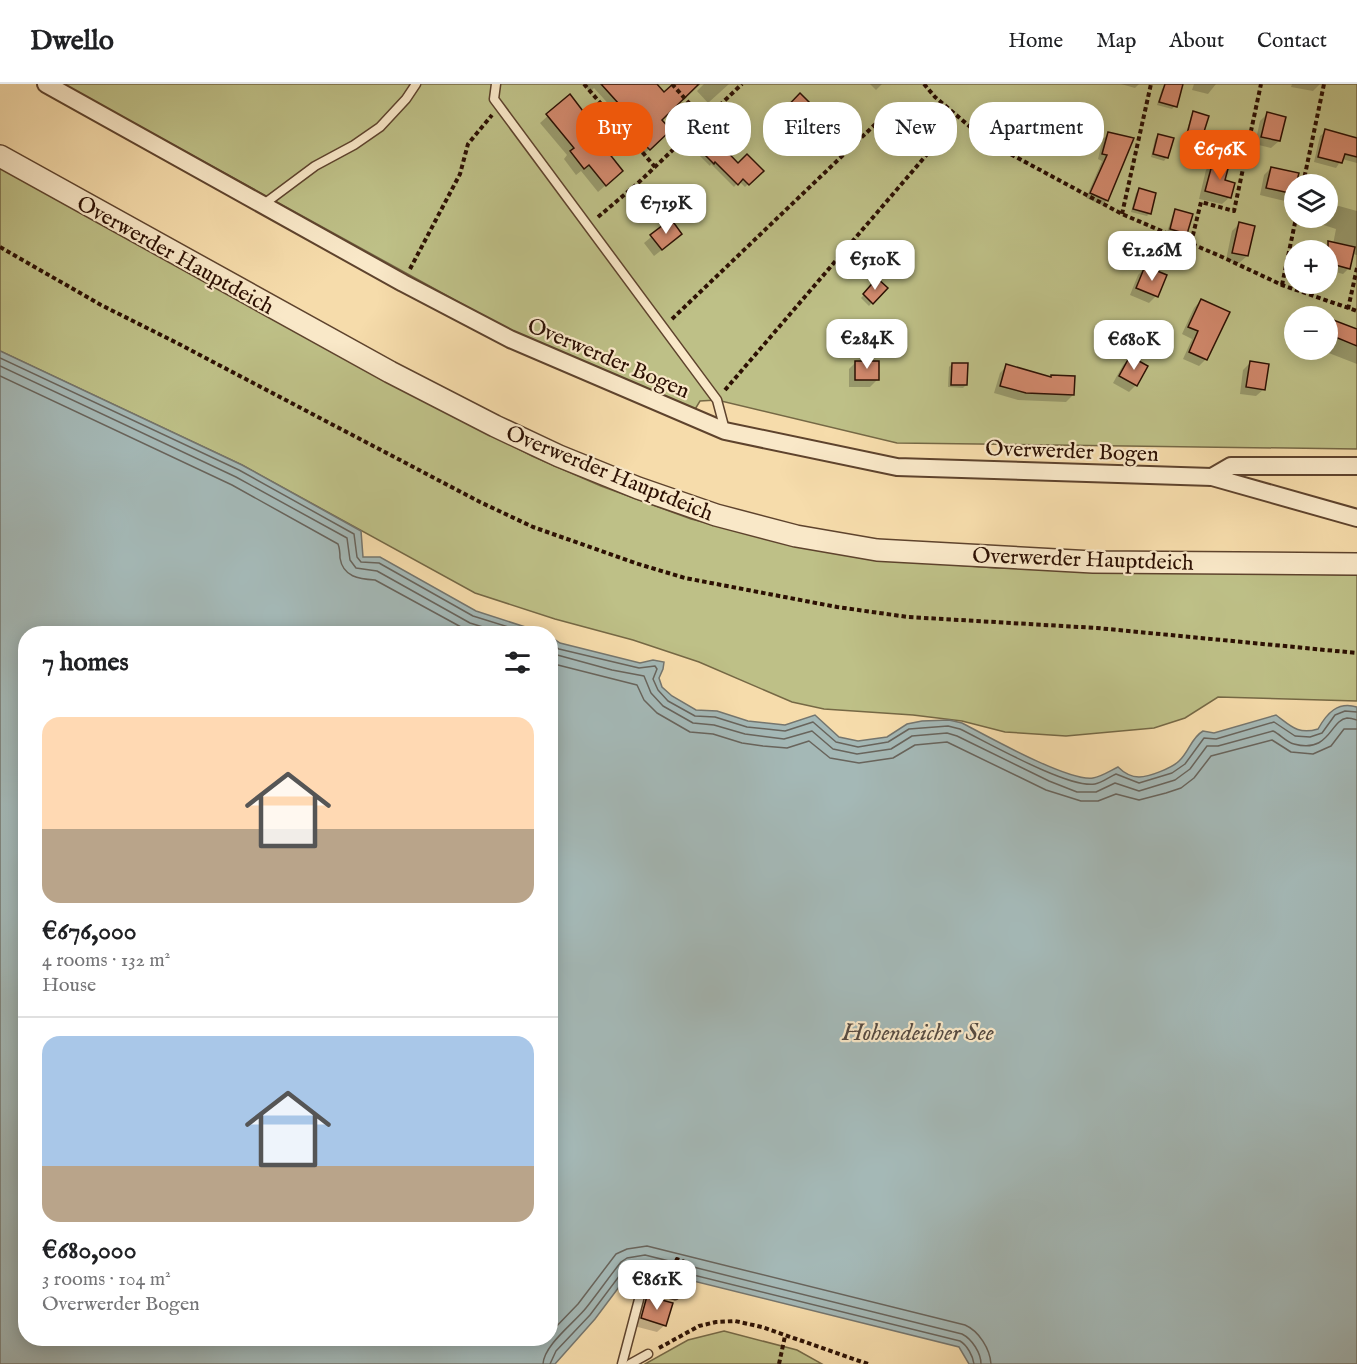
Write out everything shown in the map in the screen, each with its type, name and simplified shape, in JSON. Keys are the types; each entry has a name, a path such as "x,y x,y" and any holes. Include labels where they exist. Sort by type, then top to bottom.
{"street":[{"name":"Overwerder Bogen","path":"46,84 403,283 510,339 725,431 897,467 1212,477 1357,518"},
{"name":"Overwerder Hauptdeich","path":"0,156 390,372 495,426 559,456 628,484 716,515 796,536 877,550 1094,562 1357,564"},
{"name":"Overwerder Bogen","path":"1212,477 1231,466 1357,466"}],"lane":[{"path":"264,204 315,166 354,145 380,127 406,99 416,84"},
{"path":"496,84 494,99 717,400 725,431"},
{"path":"622,1364 647,1269"},
{"path":"643,1287 675,1295"},
{"path":"630,1364 648,1354"}],"path":[{"path":"584,84 655,166"},
{"path":"672,84 688,102"},
{"path":"723,102 742,84"},
{"path":"924,84 935,97 988,142 1122,214 1282,285 1357,311"},
{"path":"1122,214 1151,84"},
{"path":"1191,243 1201,202 1234,211 1261,84"},
{"path":"1305,174 1324,84"},
{"path":"403,283 460,174 468,144 500,106"},
{"path":"663,328 874,125"},
{"path":"588,225 666,156"},
{"path":"717,400 926,156"},
{"path":"1282,285 1294,228"},
{"path":"1348,309 1357,268"},
{"path":"669,1281 677,1259 690,1264"},
{"path":"648,1354 687,1331 716,1322 735,1322 762,1327 868,1364"},
{"path":"779,1364 785,1336"}],"green space":[{"path":"63,84 1357,84 1357,449 897,443 717,400 700,401 694,411 513,332"},
{"path":"0,166 532,456 601,486 691,519 764,537 914,562 997,568 1357,575 1357,701 1218,697 1185,718 1154,728 1066,736 1005,732 962,721 824,709 792,702 699,662 475,593 242,465 0,351"},
{"path":"724,1331 797,1350 822,1364 645,1364 688,1340"}],"water":[{"name":"Hohendeicher See","path":"0,351 242,465 361,531 363,557 380,557 476,611 522,626 18,626 18,1346 558,1346 558,642 640,663 653,660 664,662 659,678 662,687 672,696 696,710 717,711 748,721 785,725 815,715 839,737 858,741 887,737 907,724 949,720 962,723 1048,766 1066,773 1093,778 1118,767 1136,777 1160,772 1179,761 1203,731 1214,733 1276,715 1295,728 1311,731 1318,729 1329,713 1339,707 1357,707 1357,1364 969,1364 959,1347 645,1269 631,1271 595,1319 555,1364 0,1364"}],"building":[{"path":"601,84 657,84 664,92 673,84 699,84 680,102 665,102 665,117 662,120 665,123 665,136 653,147 653,102 617,102"},
{"path":"1165,84 1183,84 1177,107 1159,102"},
{"path":"800,93 809,102 791,102"},
{"path":"570,94 576,102 576,156 611,156 623,171 606,186 589,165 584,169 570,151 574,148 546,114"},
{"path":"1193,111 1209,116 1202,138 1187,134"},
{"path":"1267,112 1286,117 1280,141 1261,137"},
{"path":"1325,129 1357,138 1357,157 1345,154 1342,163 1318,157"},
{"path":"1108,132 1134,138 1108,201 1090,193 1107,155 1104,154"},
{"path":"1158,134 1174,138 1168,158 1153,154"},
{"path":"706,156 731,156 738,163 745,156 749,156 764,171 749,185 743,179 738,185 715,162 714,164"},
{"path":"1213,161 1229,165 1225,180 1235,183 1231,198 1205,191"},
{"path":"1271,167 1299,173 1284,174 1284,192 1266,188"},
{"path":"1139,188 1156,193 1151,214 1133,209"},
{"path":"1175,209 1193,214 1187,234 1170,229"},
{"path":"671,219 682,234 662,250 650,235"},
{"path":"1239,222 1255,226 1248,256 1232,253"},
{"path":"1338,243 1355,247 1350,269 1338,266"},
{"path":"1145,266 1167,275 1158,297 1136,288"},
{"path":"877,278 888,288 873,304 863,294"},
{"path":"1201,299 1230,312 1207,360 1189,352 1198,331 1188,327"},
{"path":"1338,322 1357,329 1357,346 1338,338"},
{"path":"1130,356 1148,366 1137,386 1119,376"},
{"path":"855,361 879,361 879,380 855,380"},
{"path":"1250,361 1269,364 1265,390 1246,387"},
{"path":"952,363 968,363 967,385 951,385"},
{"path":"1006,364 1051,377 1051,375 1075,376 1074,395 1026,393 1000,386"},
{"path":"647,1296 673,1303 666,1326 641,1318"}]}
